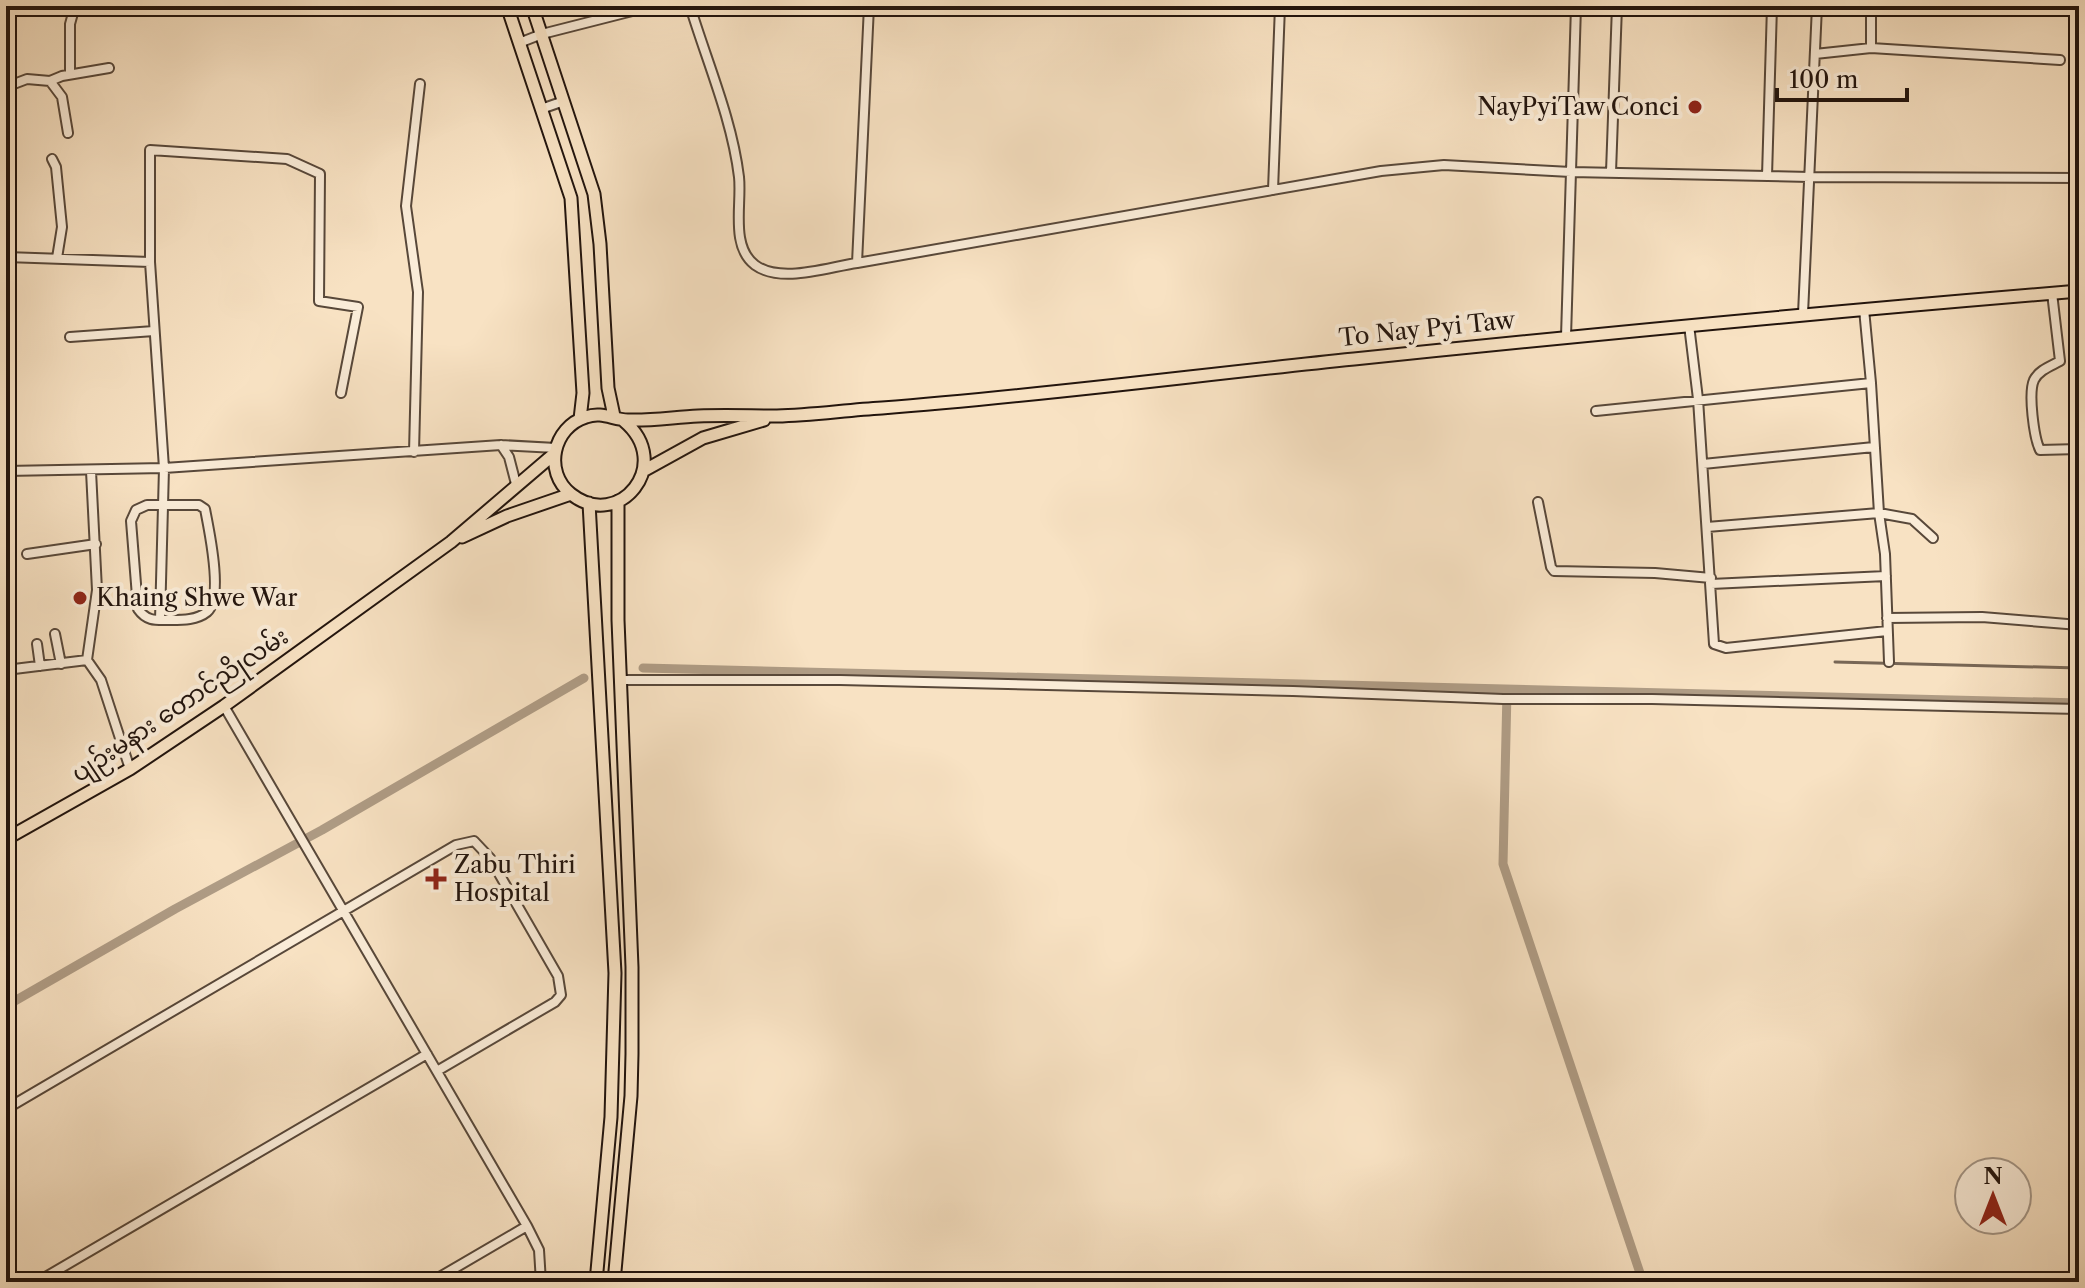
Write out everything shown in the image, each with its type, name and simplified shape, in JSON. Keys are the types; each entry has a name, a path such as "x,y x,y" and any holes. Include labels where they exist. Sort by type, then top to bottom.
{"main road":[{"path":"507,6 571,198 583,393 580,419"},
{"path":"532,6 594,194 608,388 619,419 635,430 642,442 645,470 635,489 618,501 589,503 571,494 561,483 556,470 555,451"},
{"name":"To Nay Pyi Taw","path":"780,416 929,404 1803,314 2079,291"},
{"path":"451,542 555,451 564,432 580,419 591,415 619,419 780,416"},
{"path":"645,470 703,438 780,416"},
{"path":"451,542 507,516 571,494"},
{"path":"614,1282 632,1082 632,967 617,587 618,501"},
{"path":"589,503 615,973 611,1117 596,1282"},
{"name":"ပျဉ်းမနား တောင်ညိုလမ်း","path":"8,835 130,769 224,706 451,542"}],"street":[{"path":"70,74 70,24 75,6"},
{"path":"519,43 542,34 652,6"},
{"path":"690,6 735,149 739,224 747,257 771,272 787,274 1381,171 1444,165 1571,172 1810,177 2079,178"},
{"path":"857,263 869,6"},
{"path":"1273,190 1280,6"},
{"path":"1566,337 1576,6"},
{"path":"1611,172 1617,6"},
{"path":"1767,176 1772,6"},
{"path":"1803,314 1817,6"},
{"path":"1871,6 1871,48"},
{"path":"1815,54 1871,48 2060,60"},
{"path":"6,87 27,79 50,81 70,74 109,68"},
{"path":"50,81 62,97 68,133"},
{"path":"414,452 418,292 406,206 420,84"},
{"path":"541,109 564,101"},
{"path":"160,620 164,468 150,262 150,150 287,159 320,174 319,301 358,307 341,393"},
{"path":"52,159 56,167 62,227 57,258"},
{"path":"6,257 150,262"},
{"path":"2052,293 2060,361 2043,370 2033,381 2036,441 2040,450 2079,449"},
{"path":"1864,309 1886,576 1889,662"},
{"path":"1689,325 1698,399 1714,644 1719,648 1887,631"},
{"path":"70,337 154,331"},
{"path":"1596,411 1871,383"},
{"path":"501,445 509,457 516,484"},
{"path":"6,471 164,468 501,445 555,451"},
{"path":"1703,464 1874,447"},
{"path":"91,471 97,590 87,660 101,680 130,769"},
{"path":"1538,502 1551,567 1556,572 1655,573 1711,581 1886,576"},
{"path":"199,505 205,509 215,591 210,608 193,619 160,620 144,617 135,603 131,521 140,507 199,505"},
{"path":"1707,527 1879,513 1912,519 1933,538"},
{"path":"27,554 96,544"},
{"path":"1887,618 1982,617 2079,625"},
{"path":"55,634 61,664"},
{"path":"37,644 40,666"},
{"path":"6,670 87,660"},
{"path":"620,680 840,680 1506,699 1652,699 2079,709"},
{"path":"224,706 527,1226 539,1250 541,1282"},
{"path":"6,1109 464,842 479,843 558,976 561,995 555,1002 437,1071"},
{"path":"37,1282 427,1054"},
{"path":"431,1282 527,1226"}],"waterway":[{"path":"1835,662 2079,668"},
{"path":"643,668 2079,703"},
{"path":"6,1006 175,909 322,830 584,678"},
{"path":"1507,692 1503,864 1643,1282"}],"place":[{"name":"NayPyiTaw Conci","path":"1695,107"},
{"name":"Khaing Shwe War","path":"80,598"},
{"name":"Zabu Thiri Hospital","path":"436,879"}]}
